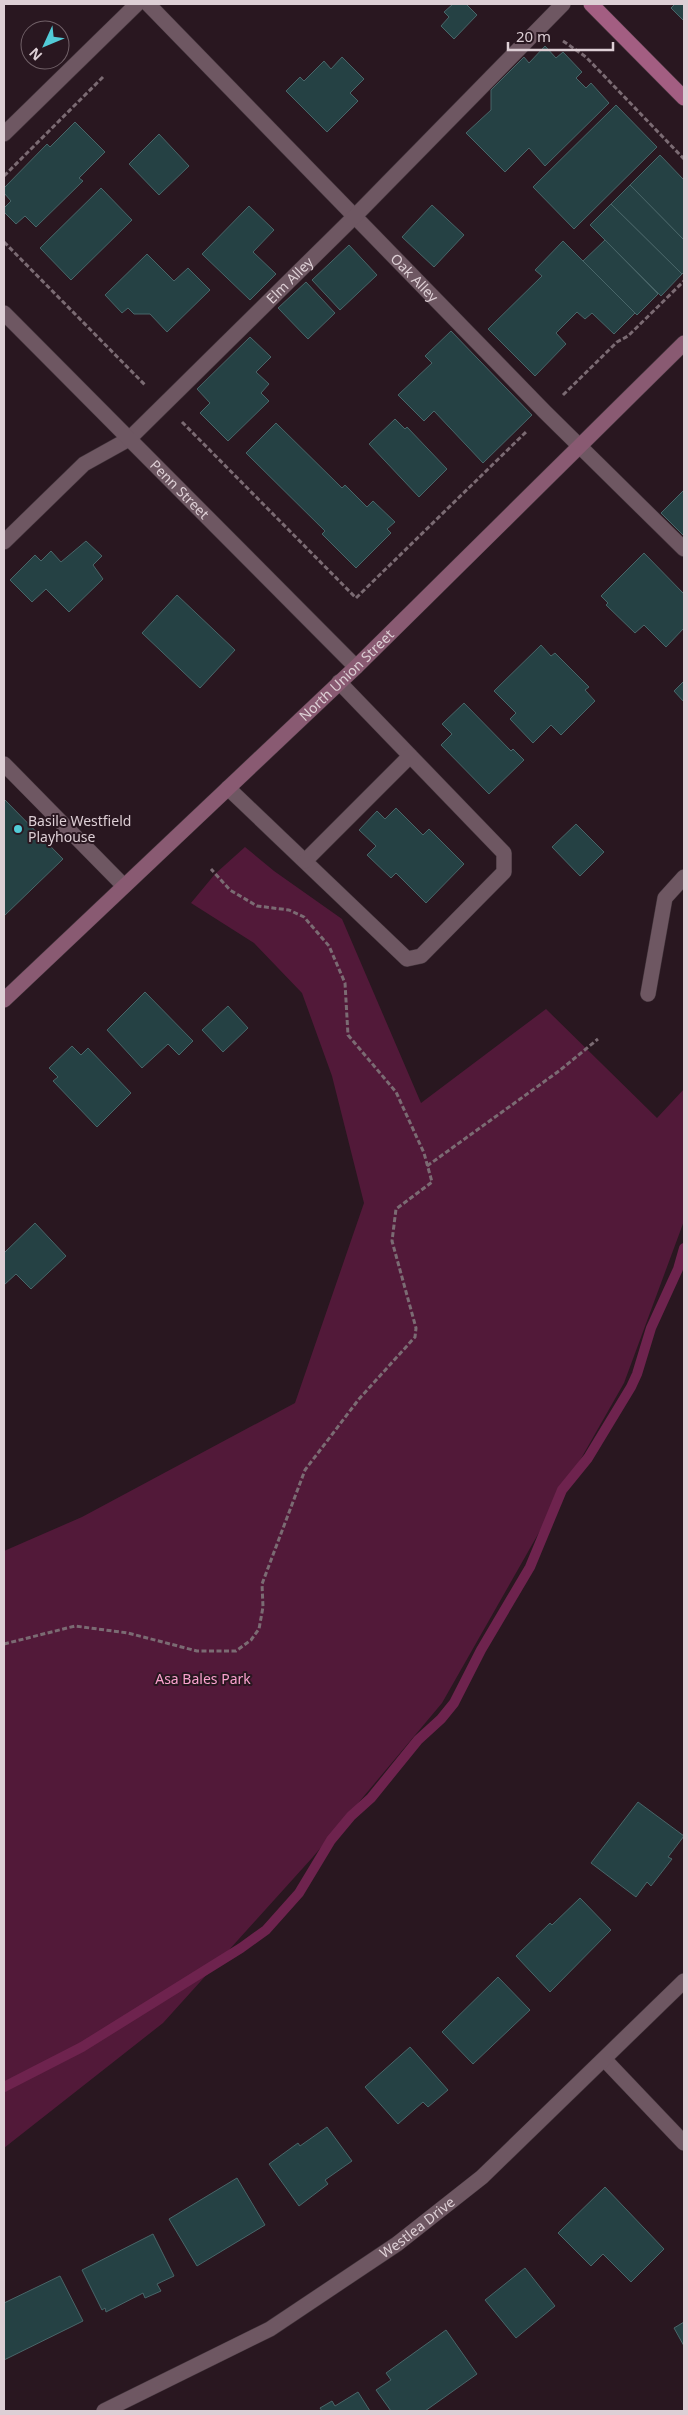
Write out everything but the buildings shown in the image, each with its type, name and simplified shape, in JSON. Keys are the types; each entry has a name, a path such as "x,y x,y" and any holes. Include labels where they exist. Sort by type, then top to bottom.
{"main road":[{"path":"591,4 684,98"}],"street":[{"path":"4,134 136,4"},
{"name":"Oak Alley","path":"148,4 579,447 684,549"},
{"name":"Elm Alley","path":"4,542 84,464 129,439 354,217 563,4"},
{"name":"Penn Street","path":"4,313 356,667"},
{"name":"North Union Street","path":"4,1000 356,667 684,343"},
{"path":"228,788 407,959 421,956 504,872 504,853 339,682"},
{"path":"304,861 410,756"},
{"path":"4,764 124,886"},
{"path":"648,994 665,898 684,877"},
{"name":"Westlea Drive","path":"104,2411 270,2328 397,2244 482,2177 605,2060 684,1981"},
{"path":"605,2060 684,2143"}],"path":[{"path":"543,24 586,58 684,158"},
{"path":"4,176 103,77"},
{"path":"4,242 356,598 616,342 628,336 684,281"},
{"path":"4,1644 74,1626 128,1633 197,1651 236,1651 251,1640 260,1629 263,1607 262,1584 305,1470 359,1399 415,1337 416,1328 392,1241 396,1209 432,1182 424,1153 396,1092 348,1035 345,984 329,946 304,917 289,910 257,906 230,890 211,869"},
{"path":"427,1166 559,1071 598,1039"}],"green space":[{"name":"Asa Bales Park","path":"245,847 274,871 342,919 421,1103 546,1009 657,1118 684,1089 684,1221 624,1383 442,1703 312,1858 163,2023 4,2148 4,1551 82,1517 295,1403 364,1203 332,1076 302,993 254,943 191,903 215,874"}],"waterway":[{"path":"4,2087 82,2047 241,1948 266,1930 299,1893 331,1840 351,1816 371,1798 418,1740 441,1719 454,1703 481,1650 530,1567 562,1490 588,1458 631,1387 637,1374 651,1328 678,1269 684,1248"}],"place":[{"name":"Basile Westfield Playhouse","path":"18,829"}]}
